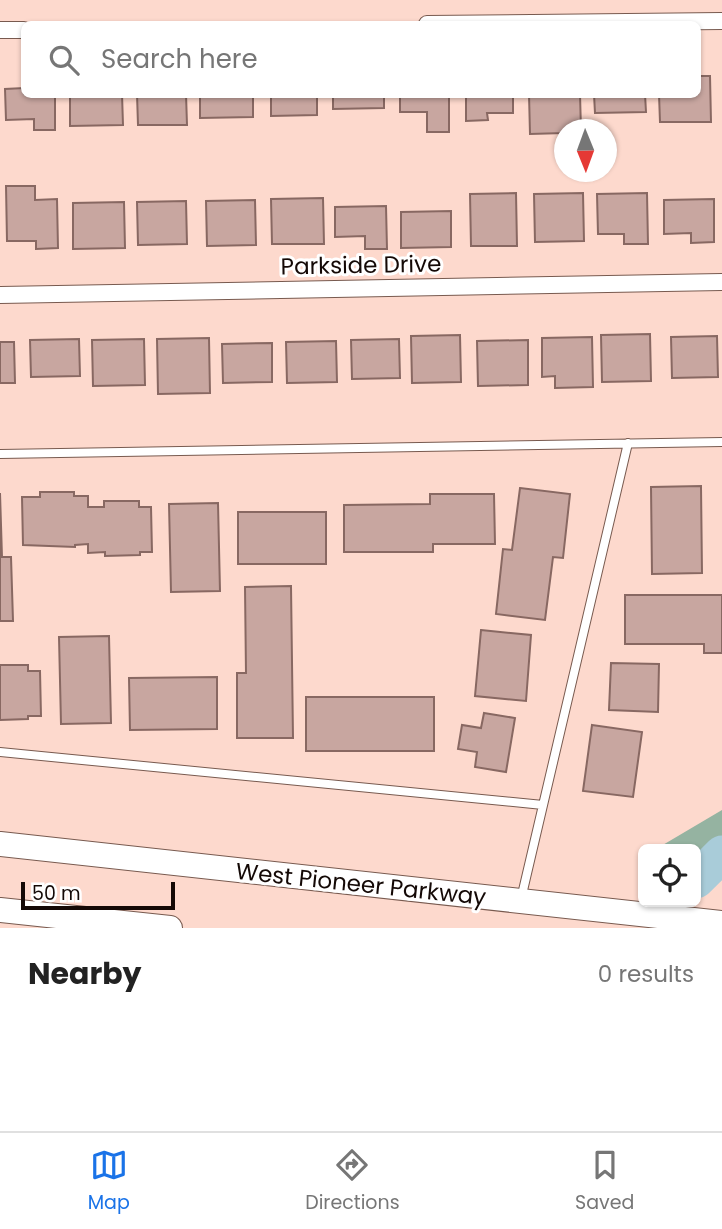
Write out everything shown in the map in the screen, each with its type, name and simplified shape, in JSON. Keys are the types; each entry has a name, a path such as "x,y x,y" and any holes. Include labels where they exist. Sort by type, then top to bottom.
{"main road":[{"name":"West Pioneer Parkway","path":"0,844 520,902 659,922 722,923"},
{"path":"0,910 170,928"}],"street":[{"path":"648,21 722,20"},
{"path":"0,30 21,30"},
{"name":"Parkside Drive","path":"0,295 722,282"}],"lane":[{"path":"0,454 722,442"},
{"path":"520,902 628,443"},
{"path":"0,752 543,805"}],"green space":[{"path":"722,810 722,873 701,865 701,844 664,844"}],"building":[{"path":"701,76 710,76 711,122 660,122 659,98 701,98"},
{"path":"21,88 21,98 55,98 55,130 34,130 34,119 6,120 5,89"},
{"path":"70,98 122,98 123,125 70,126"},
{"path":"137,98 186,98 187,125 138,125"},
{"path":"200,98 253,98 253,117 200,118"},
{"path":"271,98 317,98 317,115 271,116"},
{"path":"333,98 384,98 384,108 333,109"},
{"path":"400,98 449,98 449,132 427,132 427,112 400,112"},
{"path":"466,98 513,98 513,113 487,113 488,120 466,121"},
{"path":"529,98 580,98 581,119 554,119 554,133 530,134"},
{"path":"594,98 645,98 646,112 595,113"},
{"path":"6,186 35,186 35,200 57,199 58,248 36,249 36,241 7,241"},
{"path":"516,193 517,246 471,246 470,194"},
{"path":"583,193 584,241 535,242 534,194"},
{"path":"647,193 648,244 624,244 624,234 598,234 597,194"},
{"path":"323,198 324,244 272,244 271,199"},
{"path":"714,199 714,242 691,243 691,233 664,234 664,200"},
{"path":"255,200 256,245 207,246 206,201"},
{"path":"186,201 187,244 138,245 137,202"},
{"path":"124,202 125,248 73,249 73,203"},
{"path":"386,206 387,249 365,249 365,236 335,237 335,207"},
{"path":"451,211 451,247 401,248 401,212"},
{"path":"650,334 651,381 602,382 601,335"},
{"path":"460,335 461,382 412,383 411,336"},
{"path":"717,336 718,377 672,378 671,337"},
{"path":"592,337 593,387 555,388 555,376 542,377 542,338"},
{"path":"209,338 210,393 158,394 157,339"},
{"path":"79,339 80,376 31,377 30,340"},
{"path":"144,339 145,385 93,386 92,340"},
{"path":"399,339 400,378 352,379 351,340"},
{"path":"528,340 528,385 478,386 477,341"},
{"path":"336,341 337,382 287,383 286,342"},
{"path":"0,342 14,342 15,383 0,383"},
{"path":"272,343 272,382 223,383 222,344"},
{"path":"701,486 702,573 652,574 651,487"},
{"path":"520,488 570,494 563,558 553,557 545,620 496,614 503,549 512,550"},
{"path":"40,492 74,492 74,496 88,496 88,507 104,507 104,501 139,501 139,507 151,507 152,552 105,556 105,552 88,553 88,544 75,547 23,545 22,497 40,497"},
{"path":"0,493 2,557 11,557 13,621 0,621"},
{"path":"430,494 494,494 495,544 433,544 433,552 344,552 344,505 430,504"},
{"path":"218,503 220,591 171,592 169,504"},
{"path":"238,512 326,512 326,564 238,564"},
{"path":"291,586 293,738 237,738 237,673 246,673 245,587"},
{"path":"625,595 722,595 722,653 704,653 704,644 625,644"},
{"path":"481,630 531,635 526,701 475,696"},
{"path":"109,636 111,723 61,724 59,637"},
{"path":"611,663 659,664 658,712 609,710"},
{"path":"0,665 28,665 28,671 40,671 41,716 0,720"},
{"path":"217,677 217,729 130,730 129,678"},
{"path":"306,697 434,697 434,751 306,751"},
{"path":"484,713 515,718 506,772 475,767 477,752 458,749 462,725 481,728"},
{"path":"592,725 642,732 633,797 583,791"}],"waterway":[{"path":"701,875 722,854"}]}
